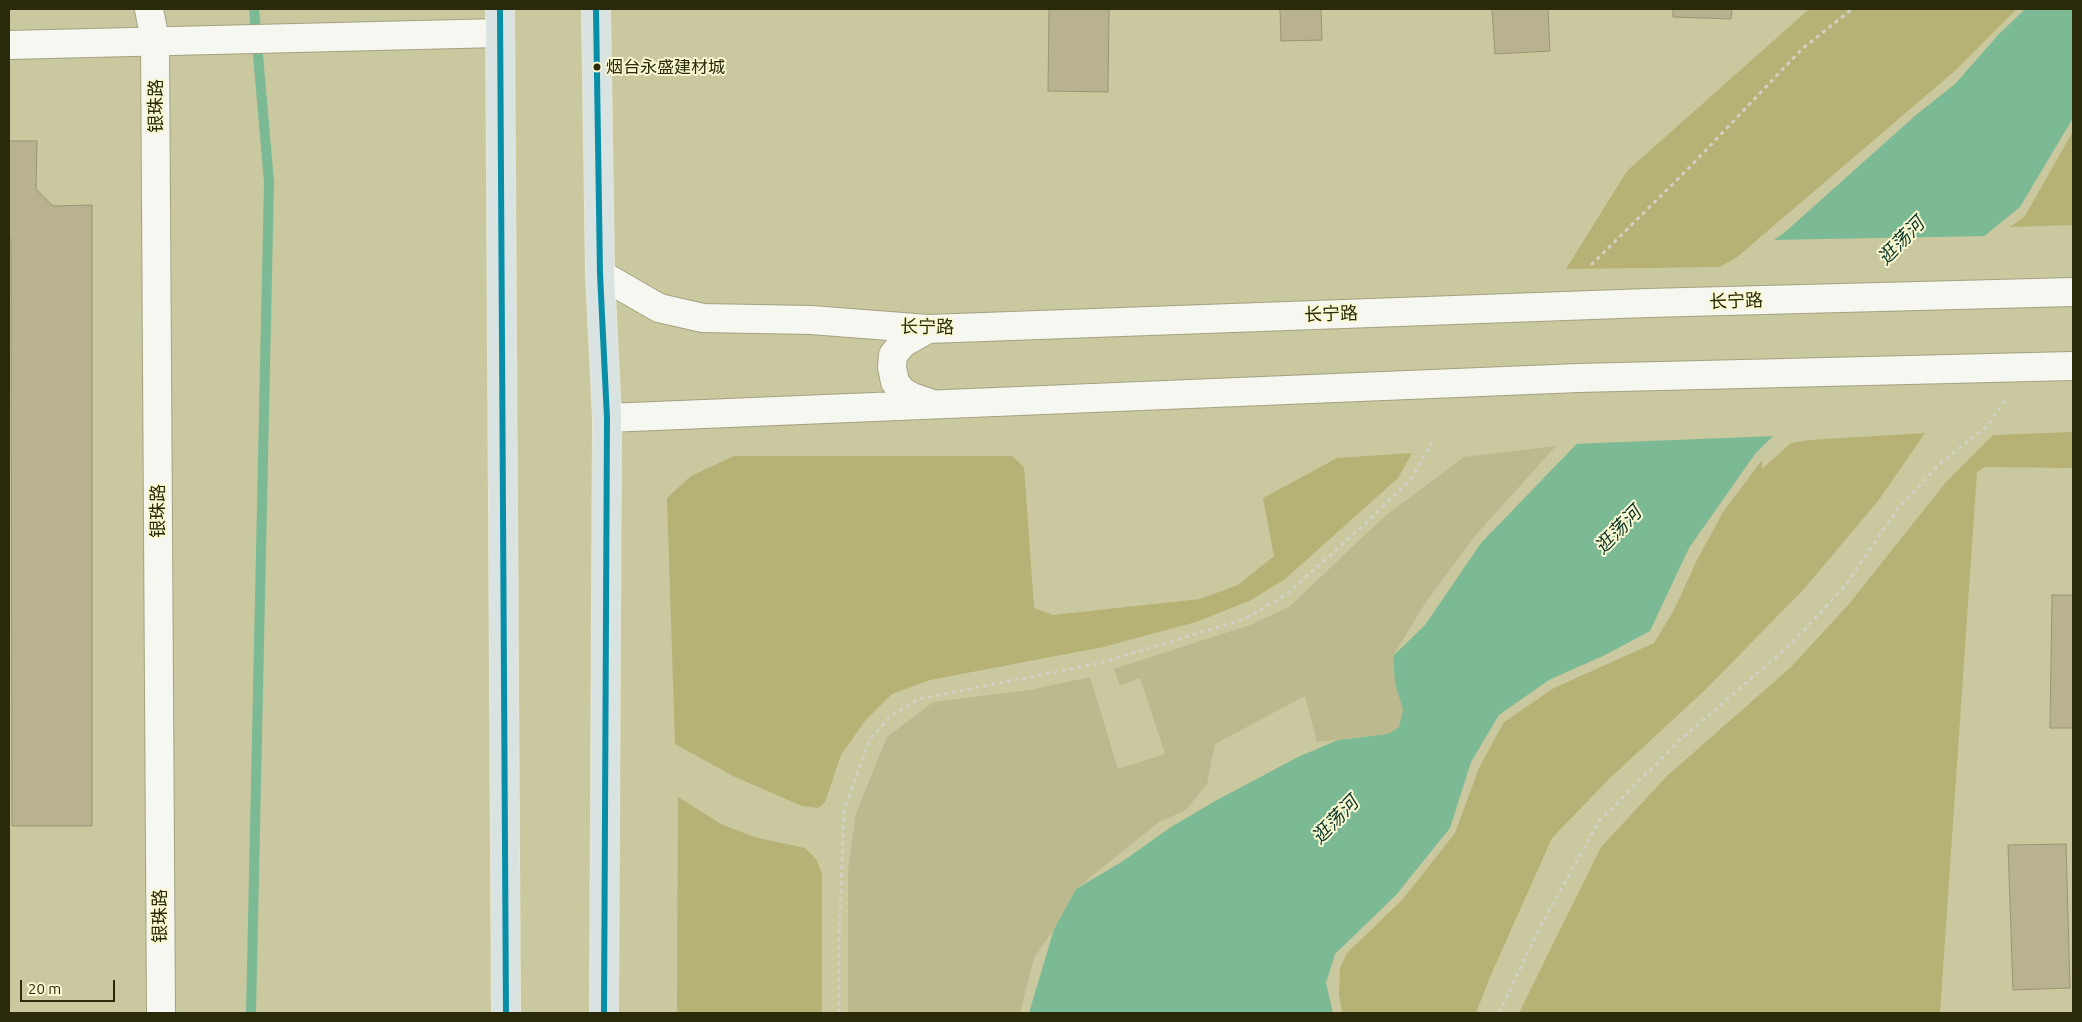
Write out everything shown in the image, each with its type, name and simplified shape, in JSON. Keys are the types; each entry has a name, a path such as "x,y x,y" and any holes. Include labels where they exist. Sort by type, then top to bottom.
{"highway":[{"path":"596,9 600,274 607,418 604,1013"},
{"path":"500,21 506,1013"}],"street":[{"name":"银珠路","path":"149,9 155,42 161,1013"},
{"path":"9,45 412,35 500,21"},
{"name":"长宁路","path":"600,274 659,308 703,318 811,320 928,329 1648,303 2073,292"},
{"path":"928,329 903,343 893,355 892,367 896,382 902,392 932,404"},
{"path":"607,418 1578,378 2073,366"}],"path":[{"path":"1591,266 1684,173 1802,49 1852,9"},
{"path":"1499,1013 1538,931 1599,821 1680,740 1792,644 1846,586 1899,507 1942,462 1988,425 2028,367"},
{"path":"839,1013 839,940 844,810 870,739 892,715 918,699 1100,664 1245,619 1288,593 1365,524 1411,479 1432,442"}],"shaded area":[{"path":"1809,9 2017,9 1956,70 1737,257 1720,267 1566,269 1627,171"},
{"path":"2073,131 2073,225 2010,227 2025,216"},
{"path":"2073,432 2073,468 1985,467 1977,472 1940,1013 1519,1013 1601,847 1667,776 1791,667 1849,604 1946,482 1993,435"},
{"path":"1925,433 1878,501 1803,590 1705,690 1610,778 1552,838 1476,1013 1342,1013 1339,994 1340,968 1347,953 1403,899 1455,833 1479,768 1504,722 1554,688 1654,643 1674,610 1698,558 1723,512 1762,460 1762,469 1791,443 1809,440"},
{"path":"1556,446 1474,537 1424,605 1393,656 1395,683 1404,710 1399,727 1388,734 1317,742 1305,696 1215,744 1207,784 1186,810 1159,822 1076,889 1054,929 1034,958 1020,1013 848,1013 848,871 856,813 887,737 933,702 1030,690 1090,677 1118,769 1165,754 1140,678 1120,686 1114,669 1250,625 1289,607 1385,516 1464,457"},
{"path":"1412,453 1398,478 1284,580 1249,601 1196,622 1103,647 930,680 892,694 865,721 841,755 825,802 818,808 802,806 733,776 675,744 667,498 691,476 734,456 1012,456 1024,467 1034,608 1053,615 1200,599 1238,585 1274,556 1263,498 1337,458"},
{"path":"678,797 721,824 754,837 805,848 816,859 822,874 822,1013 677,1013"}],"water":[{"name":"逛荡河","path":"2025,9 2073,9 2073,118 2020,207 1961,255 1883,326 1755,454 1689,548 1650,631 1605,655 1549,680 1499,715 1471,762 1450,828 1396,895 1335,954 1326,983 1333,1013 1029,1013 1054,929 1076,889 1123,861 1171,827 1298,757 1338,740 1388,734 1399,727 1403,710 1395,683 1393,656 1425,625 1481,543 1677,340 1734,268 1784,233 1916,115 1955,84 1998,35"}],"pier":[{"path":"1989,236 1884,328 1775,436 1573,444 1675,338 1732,266 1770,240"}],"building":[{"path":"1049,9 1109,9 1108,92 1048,91"},
{"path":"1280,9 1321,9 1322,40 1281,41"},
{"path":"1492,9 1548,9 1550,51 1495,54"},
{"path":"1673,9 1732,9 1731,19 1673,17"},
{"path":"9,141 37,141 36,189 53,206 92,205 92,826 12,826 11,239 9,239"},
{"path":"2052,595 2073,595 2073,728 2050,728"},
{"path":"2066,844 2070,988 2013,990 2008,845"}],"waterway":[{"path":"251,1013 269,182 254,9"}],"transit line":[{"path":"500,9 506,1013"},
{"path":"596,9 600,274 607,418 604,1013"}],"place":[{"name":"烟台永盛建材城","path":"597,67"}]}
